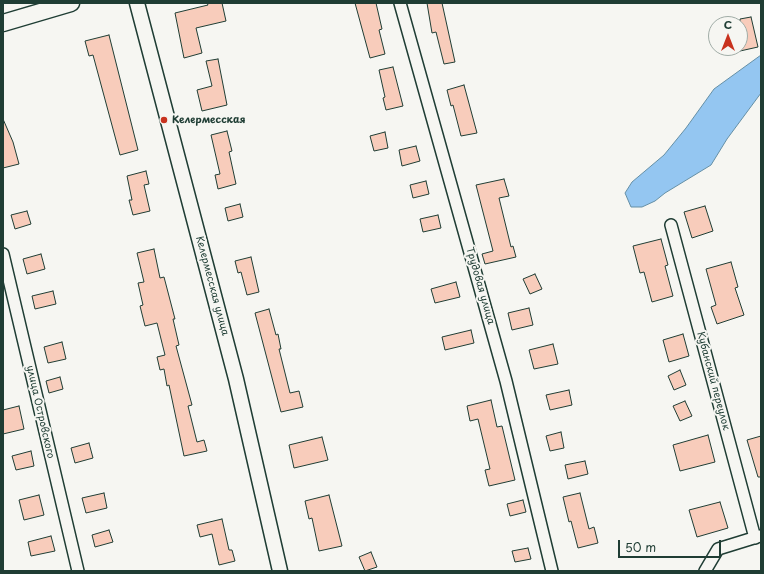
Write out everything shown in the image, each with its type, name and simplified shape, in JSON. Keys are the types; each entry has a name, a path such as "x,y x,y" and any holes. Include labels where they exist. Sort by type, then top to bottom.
{"main road":[{"path":"3,23 71,3"}],"street":[{"name":"Келермесская улица","path":"138,3 236,379 280,571"},
{"name":"Трудовая улица","path":"400,3 506,381 552,571"},
{"name":"Кубанский переулок","path":"671,225 758,537 718,549 705,571"},
{"name":"улица Островского","path":"3,254 78,571"}],"water":[{"path":"761,55 761,93 727,139 711,165 665,193 655,201 642,207 631,207 625,193 632,182 664,155 686,128 714,89"}],"building":[{"path":"207,3 222,3 226,21 196,28 202,53 184,58 175,13 208,5"},
{"path":"355,3 376,3 382,29 379,30 385,54 370,58"},
{"path":"427,3 442,3 455,62 444,64 436,32 432,33"},
{"path":"751,17 758,47 748,49 748,18"},
{"path":"109,35 138,150 120,155 93,55 89,56 85,41"},
{"path":"218,59 227,105 202,111 197,90 212,86 206,61"},
{"path":"393,67 403,106 386,110 383,98 385,97 379,70"},
{"path":"464,85 477,133 461,136 453,105 451,106 447,90"},
{"path":"3,119 13,142 19,164 3,168"},
{"path":"227,131 232,151 229,152 236,184 218,189 215,175 220,174 211,135"},
{"path":"385,132 388,148 374,151 370,136"},
{"path":"416,146 420,161 402,166 399,150"},
{"path":"146,171 149,184 144,185 150,211 133,215 129,200 132,200 127,176"},
{"path":"504,179 509,196 499,198 511,247 513,246 516,257 485,264 482,254 493,251 476,185"},
{"path":"426,181 429,194 413,198 410,185"},
{"path":"240,204 243,217 228,221 225,208"},
{"path":"705,206 713,231 692,238 684,212"},
{"path":"27,211 31,224 15,229 11,215"},
{"path":"438,215 441,228 423,232 420,219"},
{"path":"661,239 668,265 665,266 673,296 652,302 644,272 640,273 633,246"},
{"path":"154,249 160,278 164,277 175,319 173,319 179,345 176,346 192,405 188,406 197,442 204,440 207,451 184,456 169,385 167,386 164,369 160,370 157,357 165,355 157,323 145,326 140,306 143,305 138,283 144,282 137,253"},
{"path":"41,254 45,269 27,274 23,259"},
{"path":"251,257 259,292 247,295 241,272 238,273 235,261"},
{"path":"731,262 738,287 735,288 744,315 717,324 711,307 716,305 706,269"},
{"path":"535,274 542,289 530,294 523,279"},
{"path":"456,282 460,297 435,303 431,289"},
{"path":"53,291 56,304 35,309 32,296"},
{"path":"529,308 533,325 512,330 508,313"},
{"path":"269,309 276,335 278,334 281,349 279,349 290,393 299,391 303,407 281,412 255,313"},
{"path":"471,330 474,343 445,350 442,337"},
{"path":"683,334 689,356 669,362 663,340"},
{"path":"62,342 66,359 48,363 44,347"},
{"path":"553,344 558,364 534,369 529,350"},
{"path":"680,370 686,385 674,390 668,376"},
{"path":"60,377 63,389 49,393 46,381"},
{"path":"569,390 572,405 550,410 546,395"},
{"path":"491,400 497,427 502,426 515,480 489,486 485,470 490,469 478,419 470,421 467,406"},
{"path":"685,401 692,416 680,421 673,406"},
{"path":"19,406 24,429 3,434 3,410"},
{"path":"561,432 564,448 550,451 546,436"},
{"path":"708,435 715,462 680,471 673,445"},
{"path":"761,436 761,477 758,477 747,440"},
{"path":"322,437 328,460 294,468 289,445"},
{"path":"89,443 93,458 75,463 71,448"},
{"path":"31,451 34,466 16,470 12,456"},
{"path":"585,461 588,474 568,479 565,465"},
{"path":"104,493 107,508 86,513 82,498"},
{"path":"580,493 589,529 594,527 598,543 578,548 571,521 569,522 563,497"},
{"path":"39,495 44,515 24,520 19,500"},
{"path":"329,495 342,546 319,551 312,518 309,519 305,501"},
{"path":"523,500 526,512 510,516 507,504"},
{"path":"720,502 728,528 697,537 689,510"},
{"path":"222,519 229,550 232,550 235,561 219,565 212,534 200,537 197,525"},
{"path":"109,530 113,542 95,547 92,535"},
{"path":"51,536 55,551 31,556 28,542"},
{"path":"528,548 531,559 515,562 512,551"},
{"path":"371,552 377,567 365,571 359,557"}],"place":[{"name":"Келермесская","path":"164,120"}]}
